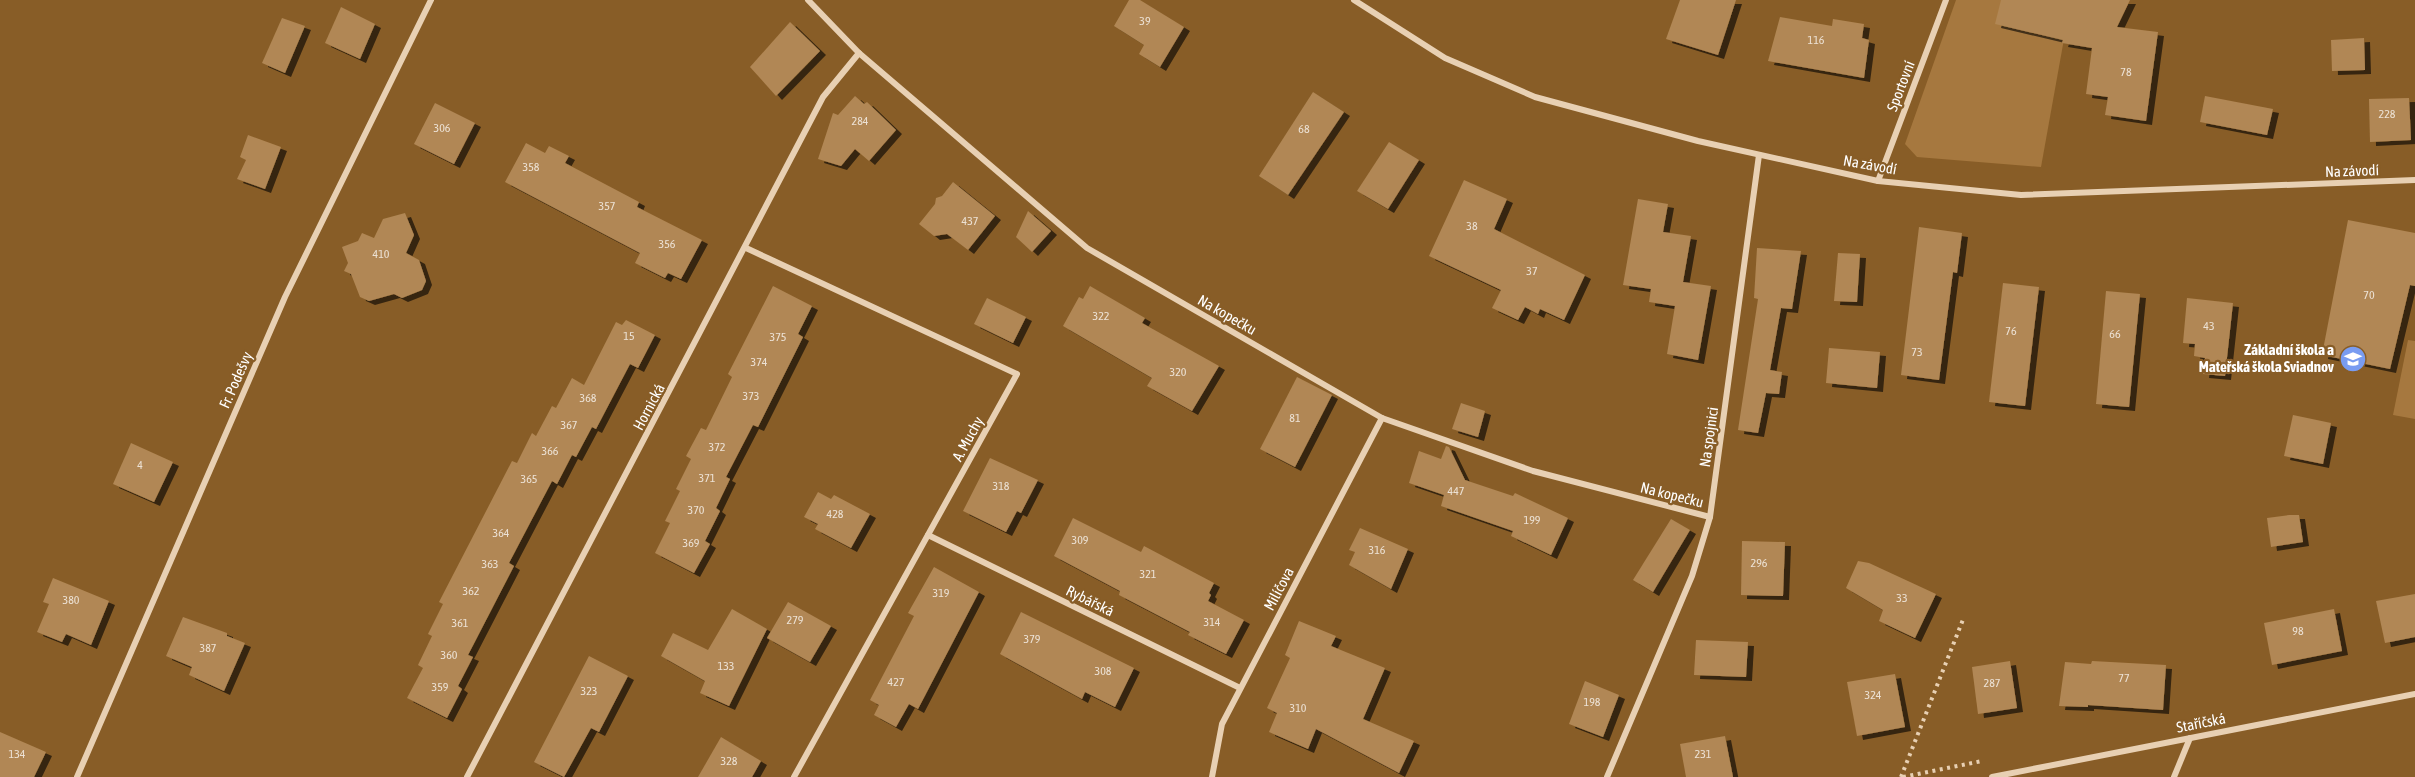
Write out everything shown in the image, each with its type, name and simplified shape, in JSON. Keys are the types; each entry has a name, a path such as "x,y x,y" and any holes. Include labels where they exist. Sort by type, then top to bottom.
{"street":[{"name":"Fr. Podešvy","path":"77,777 285,297 431,0"},
{"name":"Na kopečku","path":"808,0 859,53 1087,248 1382,418 1533,471 1710,517"},
{"name":"Na závodí","path":"1354,0 1445,58 1535,97 1698,141 1878,181 2021,195 2415,180"},
{"name":"Sportovní","path":"1878,181 1946,0"},
{"name":"Hornická","path":"467,777 746,248 823,97 859,53"},
{"name":"Na spojnici","path":"1606,777 1692,576 1710,517 1760,155"},
{"name":"A. Muchy","path":"746,248 1017,374 794,777"},
{"name":"Milíčova","path":"1212,777 1222,724 1382,418"},
{"name":"Rybářská","path":"928,535 1240,688"},
{"name":"Staříčská","path":"1992,777 2415,694"},
{"path":"2174,777 2190,738"}],"path":[{"path":"1901,777 1964,617"}],"shaded area":[{"path":"1956,0 2071,0 2041,167 1917,157 1905,144"},
{"path":"2408,340 2415,341 2415,419 2393,415"}],"building":[{"path":"1129,0 1140,0 1184,27 1160,67 1139,54 1144,45 1114,26"},
{"path":"1680,0 1736,0 1718,55 1666,39"},
{"path":"2001,0 2130,0 2117,27 2158,32 2146,121 2105,115 2108,97 2086,94 2092,48 2062,43 2063,40 1995,24"},
{"path":"341,7 375,24 360,59 325,43"},
{"path":"1780,17 1832,26 1833,19 1864,24 1862,38 1869,40 1864,78 1768,61"},
{"path":"282,18 305,26 285,73 262,63"},
{"path":"790,22 820,51 776,96 750,67"},
{"path":"2364,38 2365,70 2332,71 2331,40"},
{"path":"1313,92 1344,112 1288,195 1259,176"},
{"path":"855,96 864,104 867,102 896,130 869,161 855,149 841,166 818,159 833,113 838,115"},
{"path":"2205,96 2273,109 2267,135 2200,122"},
{"path":"2409,98 2411,140 2370,142 2369,99"},
{"path":"435,103 475,123 454,164 414,144"},
{"path":"248,135 281,147 265,189 237,179 246,160 240,157"},
{"path":"1389,142 1419,160 1388,209 1357,191"},
{"path":"526,143 545,153 549,146 569,156 565,163 639,202 637,207 702,240 681,279 668,273 665,278 635,263 640,253 505,182"},
{"path":"1464,180 1507,199 1494,229 1585,275 1564,320 1540,309 1538,314 1525,307 1518,320 1492,308 1501,290 1429,256"},
{"path":"953,182 995,216 968,250 947,234 934,236 919,224 935,204 936,198 942,196"},
{"path":"1638,199 1668,204 1663,232 1691,236 1683,282 1711,286 1698,360 1667,354 1675,306 1649,302 1651,289 1623,285"},
{"path":"1028,211 1051,231 1032,252 1016,237"},
{"path":"405,213 414,235 406,253 419,260 426,281 422,290 402,298 394,294 369,301 360,297 351,274 344,271 348,263 342,247 358,241 362,233 374,238 383,219"},
{"path":"2348,220 2415,233 2415,286 2410,285 2390,369 2322,355"},
{"path":"1919,227 1962,233 1957,273 1953,272 1939,380 1901,375"},
{"path":"1757,248 1801,251 1792,309 1781,308 1770,370 1782,372 1779,394 1766,393 1758,433 1738,430 1758,299 1754,298"},
{"path":"1838,253 1860,254 1857,302 1834,301"},
{"path":"2003,283 2039,287 2025,406 1989,402"},
{"path":"773,286 812,306 798,334 803,337 758,427 753,425 726,477 730,479 716,508 720,511 705,541 710,544 694,573 655,553 670,523 665,521 680,491 676,489 691,459 686,456 701,428 706,430 732,377 728,374"},
{"path":"1090,286 1145,318 1142,323 1219,366 1192,411 1147,386 1152,378 1063,326 1079,297 1083,299"},
{"path":"2106,291 2140,294 2129,407 2096,404"},
{"path":"987,298 1026,317 1013,343 974,324"},
{"path":"2187,298 2233,303 2225,376 2203,374 2205,358 2194,356 2195,344 2183,343"},
{"path":"626,320 655,335 638,368 630,364 596,429 592,427 576,457 572,455 557,484 552,481 509,563 514,566 468,655 473,657 458,686 462,689 447,718 407,698 423,668 418,665 432,636 428,634 443,604 439,602 512,461 517,463 532,433 536,436 552,406 556,408 572,378 584,385 616,322 622,325"},
{"path":"1829,348 1880,352 1877,388 1826,383"},
{"path":"1297,377 1332,395 1295,467 1260,449"},
{"path":"1461,403 1485,411 1478,437 1452,429"},
{"path":"2293,415 2331,423 2323,464 2284,456"},
{"path":"131,443 173,462 154,502 113,484"},
{"path":"1446,446 1449,447 1465,480 1513,496 1515,493 1568,518 1551,555 1511,536 1513,531 1441,506 1444,495 1409,483 1419,451 1441,459"},
{"path":"990,458 1038,480 1021,513 1017,511 1006,532 963,511"},
{"path":"818,492 831,499 834,495 870,514 851,548 815,529 818,524 804,517"},
{"path":"2299,515 2303,542 2271,547 2267,518"},
{"path":"1073,518 1141,552 1144,546 1214,583 1208,601 1244,620 1226,654 1188,635 1190,632 1119,595 1120,591 1054,556"},
{"path":"1671,519 1690,530 1653,592 1633,580"},
{"path":"1360,528 1408,549 1391,589 1349,565 1355,552 1349,550"},
{"path":"1742,541 1785,542 1783,596 1741,595"},
{"path":"1858,561 1869,563 1936,594 1915,638 1879,621 1883,610 1846,588"},
{"path":"934,567 979,592 918,709 909,704 896,727 874,715 879,705 870,700 914,616 908,613"},
{"path":"53,578 109,601 91,645 66,634 62,642 37,632 49,604 43,602"},
{"path":"2415,594 2415,637 2385,643 2376,601"},
{"path":"788,602 831,626 810,662 767,638"},
{"path":"732,609 767,629 729,706 700,693 705,681 661,656 673,633 708,650"},
{"path":"2334,609 2342,651 2272,665 2264,623"},
{"path":"1021,612 1134,668 1115,707 1085,692 1082,699 1000,654"},
{"path":"183,617 227,633 227,636 245,643 224,691 189,675 192,667 166,656"},
{"path":"1299,621 1336,636 1331,646 1385,668 1363,719 1414,741 1399,773 1316,729 1308,749 1269,732 1277,713 1267,708 1290,658 1285,655"},
{"path":"1696,640 1748,642 1746,677 1694,675"},
{"path":"589,656 628,676 599,732 591,728 564,777 534,762"},
{"path":"2010,661 2017,708 1978,714 1972,667"},
{"path":"2092,661 2166,665 2163,710 2088,705 2088,707 2059,706 2065,662 2091,664"},
{"path":"1895,674 1905,727 1857,736 1847,682"},
{"path":"1585,681 1619,695 1603,737 1569,724"},
{"path":"0,732 46,752 34,777 0,777"},
{"path":"1725,736 1733,777 1686,777 1680,744"},
{"path":"721,737 761,761 752,777 698,777"}],"place":[{"name":"Základní škola a Mateřská škola Sviadnov","path":"2353,359"}]}
